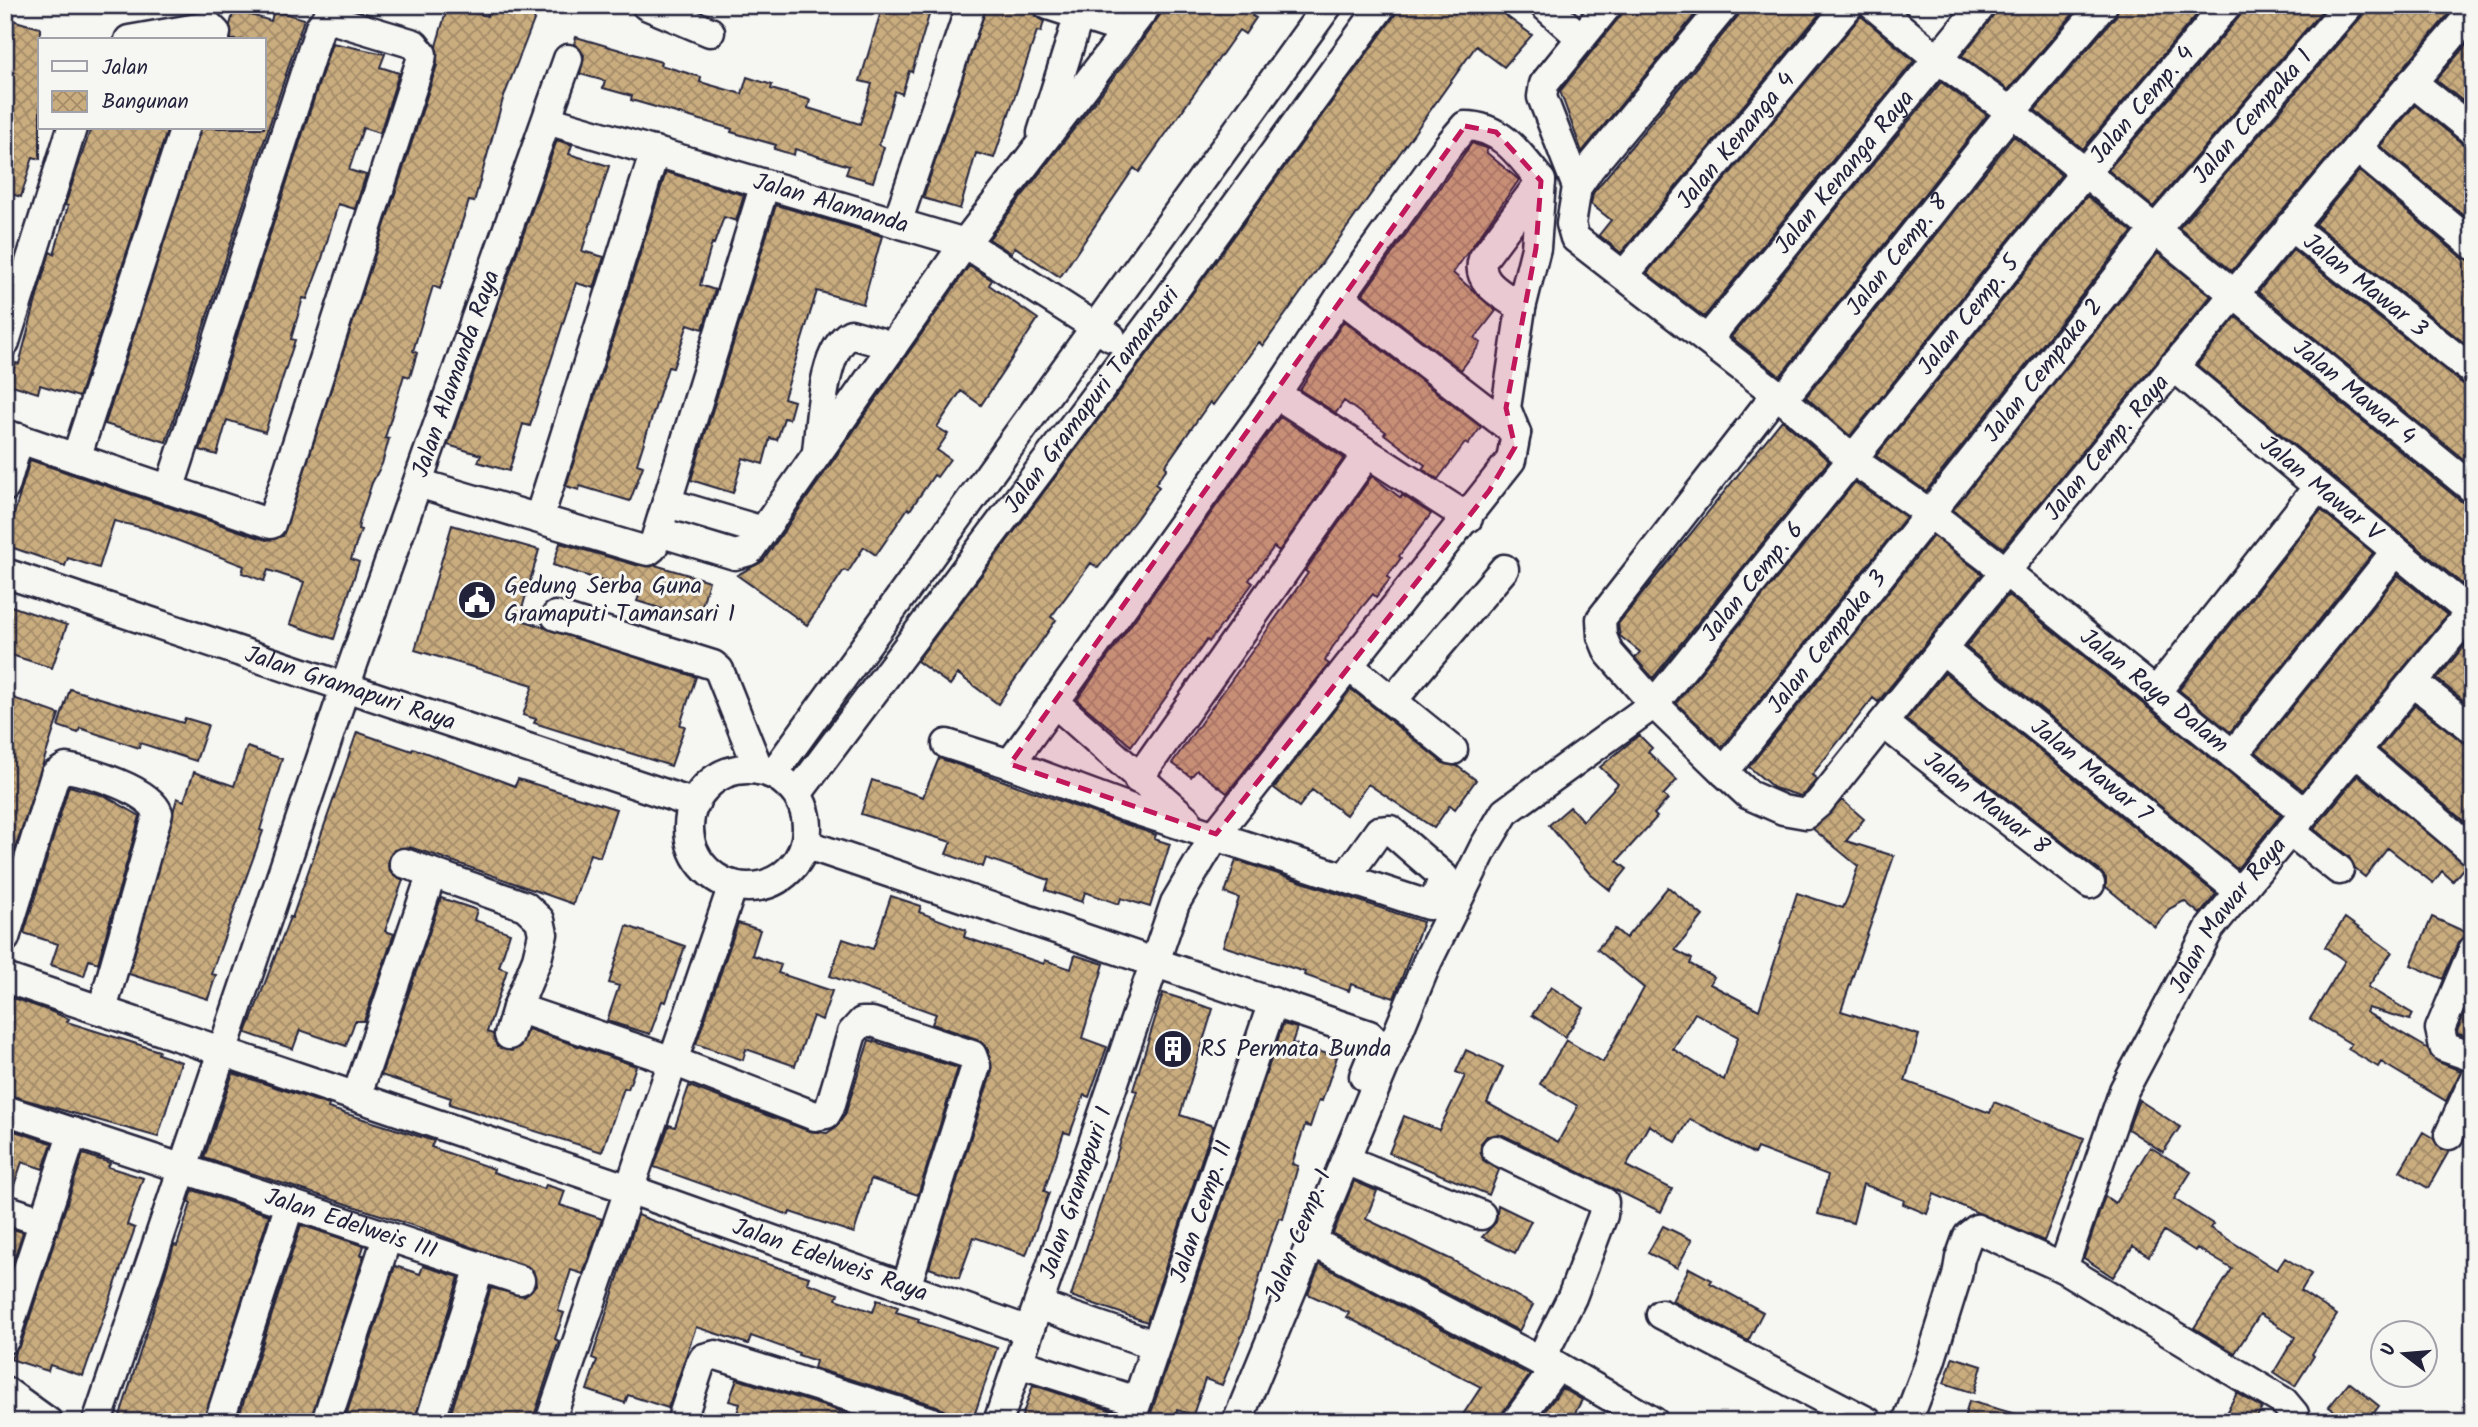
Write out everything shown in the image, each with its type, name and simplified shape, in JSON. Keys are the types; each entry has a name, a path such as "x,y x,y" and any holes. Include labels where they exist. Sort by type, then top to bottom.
{"street":[{"path":"897,223 971,5"},
{"path":"1048,5 1128,31"},
{"path":"659,532 735,555 749,551 965,243 1147,5"},
{"name":"Jalan Gramapuri Tamansari","path":"766,772 1096,327 1328,5"},
{"name":"Jalan Gramapuri Tamansari","path":"797,794 1382,5"},
{"path":"1544,5 1581,38"},
{"path":"1577,187 1542,97 1544,84 1608,5"},
{"path":"1577,187 1590,167 1725,5"},
{"name":"Jalan Kenanga 4","path":"1624,275 1849,5"},
{"name":"Jalan Mawar 4","path":"1873,5 2236,293 2473,489"},
{"name":"Jalan Kenanga Raya","path":"1707,340 1982,5"},
{"name":"Jalan Cemp. 8","path":"1654,704 1609,653 1602,636 1601,619 2011,112 2103,5"},
{"name":"Jalan Cemp. 4","path":"2085,172 2227,5"},
{"name":"Jalan Cempaka 1","path":"2156,229 2349,5"},
{"name":"Jalan Cemp. Raya","path":"1724,772 1749,795 1783,810 1806,814 1819,803 2004,570 2472,8"},
{"path":"661,9 710,32"},
{"path":"1036,150 1079,15"},
{"path":"5,487 12,436 169,490 271,524 421,60 422,54 414,44 331,19 326,20 320,27 169,490"},
{"path":"140,38 209,26 214,28 214,38"},
{"name":"Jalan Alamanda Raya","path":"97,1422 345,689 568,60"},
{"path":"2412,82 2473,131"},
{"name":"Jalan Alamanda","path":"547,120 965,243 1129,349"},
{"path":"1010,764 1276,394 1340,297 1465,126 1479,126 1496,132 1522,157 1541,181 1536,248 1521,309 1506,408 1516,433"},
{"path":"5,342 71,130"},
{"path":"76,458 184,130"},
{"path":"2357,148 2473,245"},
{"path":"539,518 654,151"},
{"name":"Jalan Cemp. 5","path":"1854,461 2085,172"},
{"path":"1521,309 1482,279 1479,270 1483,259 1541,181"},
{"path":"418,483 648,551 653,547 765,184"},
{"name":"Jalan Raya Dalam","path":"1577,187 1571,224 1575,238 1779,396 1854,461 1932,515 2004,570 2233,755 2298,822 2339,870"},
{"name":"Jalan Mawar 3","path":"2290,226 2473,371"},
{"name":"Jalan Cempaka 2","path":"1932,515 2156,229"},
{"path":"1340,297 1516,433"},
{"path":"817,453 832,356 841,339 851,334 892,346"},
{"name":"Jalan Mawar V","path":"2172,366 2472,612"},
{"path":"1276,394 1468,518"},
{"name":"Jalan Gramapuri I","path":"998,1422 1175,903 1205,830 1350,667 1468,518 1511,460 1516,433"},
{"path":"1138,779 1367,454"},
{"name":"Jalan Cemp. 6","path":"1237,1422 1428,960 1484,847 1505,812 1654,704 1854,461"},
{"path":"2155,692 2318,487"},
{"path":"668,503 763,531"},
{"name":"Jalan Cempaka 3","path":"1724,772 1932,515"},
{"path":"2233,755 2396,551"},
{"path":"1392,701 1504,569"},
{"name":"Jalan Gramapuri Raya","path":"5,573 695,804"},
{"name":"Jalan Mawar Raya","path":"2063,1268 2123,1090 2210,928 2472,612"},
{"path":"556,616 713,665 719,670 766,772"},
{"name":"Jalan Mawar 7","path":"1943,650 2240,892"},
{"path":"1350,667 1453,750"},
{"path":"2413,682 2473,730"},
{"path":"1054,702 1138,779 1205,830"},
{"path":"1654,704 1724,772"},
{"name":"Jalan Mawar 8","path":"1883,723 2090,884"},
{"path":"947,744 1126,807 1346,877"},
{"path":"2356,751 2473,851"},
{"path":"5,938 55,775 66,768 80,770 146,796 155,804 158,813 102,1010"},
{"path":"743,769 766,772 797,794 807,823 805,844 794,866 783,876 753,887 733,885 710,874 693,849 690,818 695,804 715,780 743,769"},
{"path":"805,844 1273,1002"},
{"path":"404,863 525,906 540,920 543,934 537,959 509,1035"},
{"path":"357,1096 432,873"},
{"path":"554,1421 629,1189 733,885"},
{"path":"2473,950 2441,1029 2444,1047 2473,1058"},
{"name":"Jalan Edelweis Raya","path":"5,978 629,1189 906,1287 1155,1345"},
{"name":"Jalan Cemp. I","path":"1223,1422 1375,1049 1375,1041 1369,1035 1273,1002"},
{"name":"Jalan Cemp. II","path":"1134,1412 1273,1002"},
{"path":"517,1008 673,1061 820,1116 830,1107 852,1033 862,1022 872,1022 975,1058 976,1066 906,1287"},
{"path":"2449,1135 2473,1082"},
{"name":"Jalan Edelweis III","path":"5,1110 520,1280"},
{"path":"5,1339 73,1132"},
{"path":"1496,1150 1604,1202 1603,1215 1548,1363 1516,1422"},
{"path":"1346,1160 1481,1215"},
{"path":"219,1422 290,1204"},
{"path":"5,1209 44,1222"},
{"path":"1907,1422 1971,1231 1981,1230 2063,1268 2284,1402 2294,1413 2294,1422"},
{"path":"326,1422 387,1238"},
{"path":"1313,1242 1548,1363 1654,1422"},
{"path":"430,1422 480,1267"},
{"path":"1661,1314 1868,1422"},
{"path":"681,1422 700,1365 704,1358 716,1355 932,1422"},
{"path":"1018,1363 1134,1412"},
{"path":"5,1391 48,1422"}],"highlighted area":[{"path":"1465,126 1496,132 1541,181 1536,248 1506,408 1515,447 1489,491 1216,834 1010,764"}],"building":[{"path":"448,5 487,16 491,5 504,5 536,15 503,99 474,202 469,201 440,289 433,286 413,351 417,353 410,377 404,375 385,438 389,439 382,464 372,483 360,519 358,529 361,530 351,559 359,562 334,639 290,624 304,582 268,570 264,581 242,573 244,566 148,529 114,521 99,568 68,558 65,566 5,545 30,460 266,540 283,536 437,65 436,46"},
{"path":"883,5 932,5 912,72 909,71 902,94 895,91 879,145 884,147 873,182 846,174 849,166 795,149 794,155 774,149 776,145 731,132 732,129 631,100 632,96 603,88 605,81 580,74 584,55 574,44 576,37 661,62 660,65 701,77 700,82 742,94 747,77 772,85 771,89 810,100 808,108 860,124 872,84 860,81"},
{"path":"987,5 1032,5 1035,16 1044,21 1041,32 1037,31 994,158 976,153 960,209 923,198"},
{"path":"1163,5 1259,5 1252,16 1256,18 1245,34 1239,30 1139,172 1134,168 1060,277 1015,247 1011,253 989,239 1140,43 1160,15"},
{"path":"1398,5 1513,5 1505,15 1532,35 1504,67 1476,46 1263,346 1259,342 1213,405 1210,402 1165,466 1167,468 1155,484 1159,487 1137,518 1098,568 1091,563 1051,617 1056,620 998,704 958,674 950,685 917,661 1176,316 1395,15"},
{"path":"1624,5 1703,5 1582,152 1560,91 1621,15"},
{"path":"1741,5 1827,5 1621,253 1599,235 1611,220 1591,204 1593,193 1738,16"},
{"path":"2002,5 2081,5 2008,90 1962,56"},
{"path":"2119,5 2205,5 2083,149 2035,110 2116,16"},
{"path":"2243,5 2327,5 2153,207 2108,170 2240,16"},
{"path":"2365,5 2446,5 2452,10 2232,271 2179,228 2362,16"},
{"path":"234,10 271,21 274,10 304,19 166,442 105,424 200,130 266,130 266,38 231,38 230,25"},
{"path":"1861,16 1914,61 1704,317 1647,273"},
{"path":"12,20 40,28 40,159 33,157 21,197 5,192 5,42"},
{"path":"2473,37 2473,109 2436,80"},
{"path":"332,43 385,54 380,67 399,73 380,133 363,128 349,170 366,175 355,209 338,204 321,262 307,299 303,298 291,339 295,340 265,432 227,420 217,455 200,450"},
{"path":"1941,82 1987,115 1780,376 1731,337"},
{"path":"2415,105 2463,144 2473,147 2473,223 2380,146"},
{"path":"90,130 167,130 79,397 40,385 38,393 9,384 16,363 19,364 50,252 54,254 68,206 65,205"},
{"path":"2014,136 2061,175 1850,436 1806,397"},
{"path":"557,140 572,145 569,154 609,166 582,251 604,257 594,288 576,283 530,426 523,424 509,471 478,462 481,455 448,445"},
{"path":"1472,143 1488,149 1486,152 1519,180 1453,273 1496,311 1475,338 1481,343 1461,370 1363,294"},
{"path":"2359,171 2462,258 2473,261 2473,350 2315,224"},
{"path":"666,172 744,195 736,221 724,217 714,244 712,243 700,285 715,290 703,329 688,324 673,368 668,367 637,464 643,466 630,501 580,486 579,490 566,486"},
{"path":"2087,196 2132,232 1926,491 1876,456"},
{"path":"776,205 882,236 863,304 817,291 784,398 794,401 789,419 784,418 777,440 770,438 763,464 743,458 733,493 691,480"},
{"path":"2293,250 2463,384 2473,387 2473,467 2258,292"},
{"path":"2158,253 2211,296 2003,548 1953,510"},
{"path":"969,266 992,280 989,285 1038,319 981,405 961,391 937,427 948,434 937,450 950,459 937,477 934,475 910,510 908,508 876,555 864,547 848,572 844,570 807,625 737,575 763,561"},
{"path":"2236,317 2462,502 2473,505 2473,593 2197,365"},
{"path":"1344,321 1481,427 1468,445 1465,443 1438,479 1422,469 1425,465 1384,434 1386,432 1344,401 1336,413 1300,390"},
{"path":"1280,417 1344,458 1279,551 1274,547 1249,580 1253,583 1209,642 1207,640 1131,746 1077,700"},
{"path":"1782,420 1829,461 1653,678 1635,658 1640,652 1620,636 1618,624"},
{"path":"1372,476 1401,498 1402,495 1431,514 1399,556 1401,558 1387,577 1390,579 1376,597 1373,594 1332,648 1325,661 1329,664 1227,793 1197,770 1191,777 1172,763 1308,573 1305,571"},
{"path":"1855,482 1906,517 1722,747 1676,703"},
{"path":"2321,510 2373,553 2230,732 2179,690"},
{"path":"452,525 539,550 519,619 696,677 680,725 685,726 671,766 534,723 536,719 523,715 533,685 415,650"},
{"path":"1933,536 1982,574 1878,702 1873,698 1812,775 1817,779 1807,791 1801,796 1774,788 1749,767"},
{"path":"560,543 636,565 655,565 709,581 698,620 637,601 639,596 614,589 615,585 553,565"},
{"path":"2398,575 2447,615 2303,790 2256,752"},
{"path":"2008,595 2281,815 2237,869 1966,647"},
{"path":"5,604 67,625 52,668 5,653"},
{"path":"2473,635 2473,708 2437,679"},
{"path":"1945,673 2216,894 2200,914 2184,901 2169,909 2155,927 2106,887 2106,878 2100,871 1906,720"},
{"path":"70,689 183,723 185,718 208,725 196,761 140,743 139,748 80,728 78,733 58,726"},
{"path":"1351,689 1443,763 1457,766 1476,780 1455,809 1450,805 1434,828 1368,784 1346,815 1312,790 1299,807 1274,788"},
{"path":"5,695 59,714 5,880"},
{"path":"2415,705 2463,742 2473,745 2473,829 2379,749"},
{"path":"357,732 412,751 413,748 515,786 518,779 616,809 600,857 590,854 573,904 409,847 394,850 389,857 388,867 392,874 403,880 385,931 394,934 364,1021 355,1021 346,1046 300,1030 293,1049 246,1033 290,917 292,918"},
{"path":"1639,735 1652,748 1648,752 1677,780 1663,795 1668,799 1654,814 1657,817 1617,861 1627,869 1610,890 1590,874 1549,825 1570,807 1583,821 1618,784 1600,767"},
{"path":"247,747 282,759 260,830 263,831 211,974 216,975 208,999 129,974 177,798 184,801 194,772 234,786"},
{"path":"939,758 1156,835 1154,839 1170,844 1150,907 1121,898 1119,904 1085,892 1082,902 1046,890 1049,880 986,858 983,867 946,854 951,842 861,814 872,780 923,797"},
{"path":"2358,775 2466,865 2453,881 2442,871 2433,883 2388,848 2365,877 2355,869 2349,857 2314,829"},
{"path":"69,786 105,796 140,816 98,963 89,960 84,976 51,965 58,944 24,933"},
{"path":"1842,800 1864,819 1846,841 1894,856 1841,1011 1919,1035 1905,1081 1990,1113 1994,1102 2084,1138 2044,1241 1934,1194 1927,1214 1903,1204 1904,1200 1863,1184 1853,1223 1818,1214 1828,1175 1757,1148 1754,1154 1690,1119 1676,1142 1649,1125 1626,1166 1672,1189 1661,1212 1503,1135 1487,1136 1481,1143 1483,1160 1499,1170 1489,1195 1389,1153 1404,1116 1439,1130 1465,1076 1456,1072 1466,1050 1503,1067 1487,1103 1558,1142 1578,1106 1540,1084 1566,1040 1603,1062 1644,988 1597,949 1615,929 1626,938 1668,887 1703,916 1675,950 1692,959 1690,964 1714,977 1710,984 1759,1010 1797,893 1843,908 1858,866 1813,829","holes":["1695,1013 1738,1037 1724,1080 1673,1049"]},
{"path":"1236,860 1423,922 1394,998 1351,984 1349,991 1304,975 1305,972 1223,946 1239,898 1225,893"},
{"path":"891,896 921,906 919,912 966,930 964,937 1044,964 1045,960 1071,969 1075,955 1104,964 1082,1038 1107,1047 1089,1097 1084,1095 1070,1134 1064,1132 1044,1191 1049,1193 1026,1255 974,1237 959,1278 929,1268 992,1071 988,1049 977,1039 932,1024 936,1014 830,976 843,939 873,949"},
{"path":"441,898 477,910 474,920 510,933 499,967 507,970 487,1032 493,1034 497,1047 512,1051 520,1047 528,1029 636,1066 628,1089 624,1088 602,1152 449,1104 451,1098 381,1075"},
{"path":"2432,917 2470,934 2458,943 2443,979 2411,965"},
{"path":"2345,918 2392,952 2368,987 2413,1014 2410,1020 2368,1008 2366,1012 2427,1048 2438,1062 2461,1071 2446,1101 2381,1062 2378,1067 2348,1049 2351,1044 2310,1019 2345,961 2325,947"},
{"path":"738,923 760,930 752,955 781,965 778,973 832,991 822,1020 813,1016 795,1066 746,1049 743,1060 696,1044"},
{"path":"627,926 685,946 666,1002 662,1001 650,1034 607,1021 619,986 609,983"},
{"path":"1551,987 1584,1008 1565,1037 1532,1015"},
{"path":"1163,993 1213,1009 1180,1115 1213,1126 1147,1322 1071,1296 1137,1091 1133,1090"},
{"path":"2473,994 2473,1038 2458,1034 2457,1031"},
{"path":"13,998 69,1019 67,1022 159,1051 158,1054 181,1062 158,1137 5,1094 5,1022"},
{"path":"1283,1024 1297,1028 1292,1043 1337,1057 1322,1101 1319,1100 1310,1127 1305,1125 1292,1164 1298,1166 1283,1219 1279,1218 1245,1327 1222,1385 1205,1379 1193,1415 1177,1410 1175,1422 1148,1422"},
{"path":"869,1040 958,1068 918,1195 871,1179 854,1233 790,1212 789,1215 654,1167 669,1125 675,1127 689,1086 809,1131 827,1133 836,1127 845,1115"},
{"path":"233,1073 329,1105 328,1108 434,1141 431,1147 494,1169 493,1172 544,1189 546,1185 565,1191 560,1205 602,1219 583,1274 571,1270 558,1311 564,1313 555,1339 559,1341 532,1422 448,1422 491,1288 524,1296 536,1285 533,1270 421,1228 204,1158"},
{"path":"2139,1100 2180,1127 2163,1152 2128,1129"},
{"path":"5,1128 52,1143 43,1169 22,1162 11,1194 5,1193"},
{"path":"2423,1132 2433,1138 2442,1150 2449,1151 2428,1188 2400,1171"},
{"path":"2150,1147 2191,1172 2174,1199 2213,1224 2210,1228 2277,1270 2285,1258 2311,1274 2301,1291 2337,1315 2295,1386 2274,1372 2295,1337 2260,1314 2235,1353 2194,1328 2232,1269 2197,1248 2195,1251 2164,1231 2149,1256 2133,1246 2113,1277 2084,1258 2105,1196 2115,1203"},
{"path":"83,1154 110,1163 108,1167 143,1178 127,1225 135,1228 83,1376 50,1365 48,1371 10,1359 21,1344"},
{"path":"1354,1181 1377,1191 1366,1219 1450,1259 1533,1305 1519,1331 1333,1234"},
{"path":"193,1190 269,1215 203,1422 118,1422 174,1245 177,1246 191,1203 189,1202"},
{"path":"1498,1205 1531,1221 1515,1253 1482,1237 1496,1222"},
{"path":"638,1215 752,1259 809,1277 807,1283 838,1294 836,1299 873,1312 877,1300 898,1307 896,1312 919,1319 918,1322 997,1348 972,1422 948,1422 945,1411 937,1406 814,1368 816,1361 751,1336 748,1344 696,1327 668,1408 628,1395 625,1403 587,1390 597,1360 592,1358"},
{"path":"301,1225 364,1246 361,1255 364,1255 310,1422 237,1422"},
{"path":"1663,1226 1692,1240 1677,1268 1648,1253"},
{"path":"5,1227 23,1232 12,1265 5,1263"},
{"path":"1320,1264 1530,1375 1503,1412 1500,1422 1458,1422 1481,1387 1347,1317 1349,1313 1308,1294"},
{"path":"395,1266 420,1274 423,1266 459,1277 414,1422 344,1422"},
{"path":"1689,1268 1712,1280 1710,1283 1763,1312 1748,1341 1672,1301"},
{"path":"1953,1357 1982,1366 1974,1393 1944,1383"},
{"path":"737,1379 875,1422 734,1422 740,1404 729,1401"},
{"path":"2349,1382 2379,1406 2367,1422 2349,1422 2329,1407"},
{"path":"1033,1385 1116,1412 1114,1422 1020,1422"},
{"path":"1562,1388 1582,1400 1570,1422 1537,1422"},
{"path":"2237,1393 2262,1408 2254,1422 2221,1422"},
{"path":"1969,1401 2023,1416 2022,1422 1963,1422"}],"place":[{"name":"Gedung Serba Guna Gramaputi Tamansari 1","path":"477,600"},
{"name":"RS Permata Bunda","path":"1173,1049"}]}
